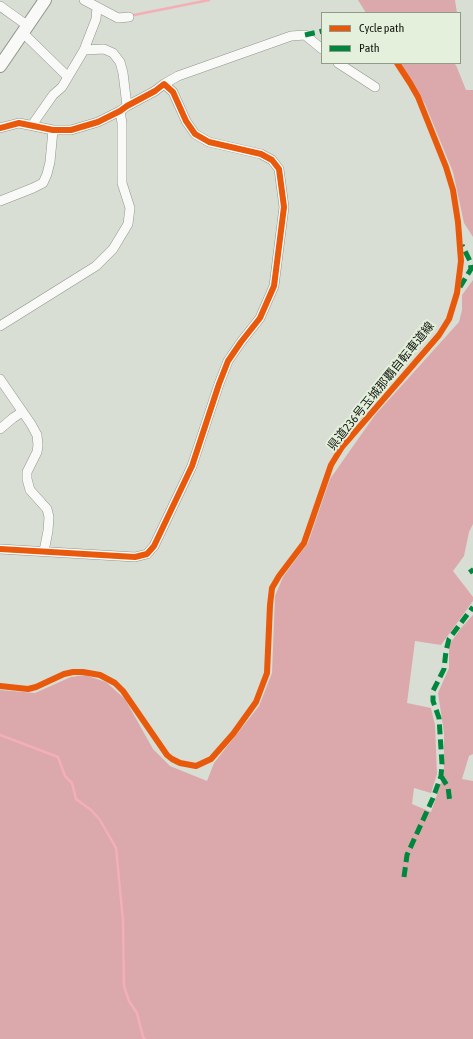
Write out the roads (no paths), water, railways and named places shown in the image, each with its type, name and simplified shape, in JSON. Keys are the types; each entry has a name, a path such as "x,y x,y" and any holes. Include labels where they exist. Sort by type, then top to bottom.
{"main road":[{"path":"0,66 26,30 45,0"}],"street":[{"path":"84,0 118,18 129,17"},
{"path":"0,6 26,30 68,78"},
{"path":"32,125 53,95 62,87 84,50 96,19 97,7"},
{"path":"0,18 10,14"},
{"path":"0,128 20,123 54,130 71,130 98,122 155,91 178,76 291,36 305,35 321,48"},
{"path":"0,326 96,266 113,249 128,224 130,208 122,183 123,73 120,62 113,52 104,49 84,50"},
{"path":"340,64 375,87"},
{"path":"0,549 135,557 147,554 154,546 192,466 228,361 240,342 260,318 274,286 284,207 279,169 272,160 261,154 209,142 195,134 186,121 173,92 164,84"},
{"path":"0,201 43,183 48,168 54,130"},
{"path":"0,379 34,429 38,440 37,452 27,472 27,479 30,490 46,509 49,517 44,552"},
{"path":"0,429 12,418 22,412"}],"waterway":[{"path":"130,15 209,0"},
{"path":"0,735 58,757 65,776 72,783 76,799 91,810 100,820 116,848 123,921 124,986 129,1001 137,1013 143,1037 145,1039"}]}
